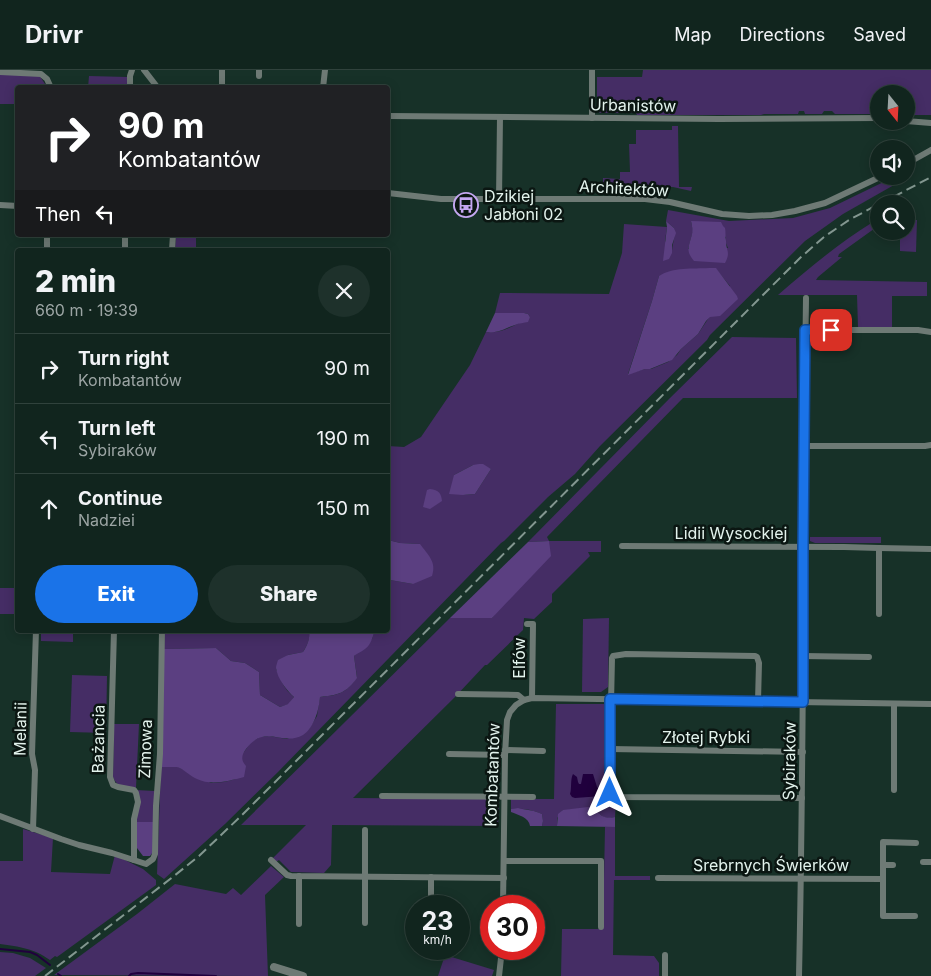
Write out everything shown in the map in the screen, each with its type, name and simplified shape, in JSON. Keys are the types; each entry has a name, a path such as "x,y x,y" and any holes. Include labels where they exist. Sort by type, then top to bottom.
{"street":[{"path":"130,85 132,70"},
{"path":"222,70 222,85"},
{"path":"323,85 325,70"},
{"path":"592,70 592,118"},
{"path":"148,71 156,85"},
{"path":"0,72 41,74 50,85"},
{"name":"Urbanistów","path":"390,116 712,119 870,118"},
{"path":"499,199 500,117"},
{"path":"915,122 931,123"},
{"path":"915,159 931,150"},
{"name":"Architektów","path":"390,194 435,199 645,199 670,202 722,214 760,216 785,213 815,206 870,182"},
{"path":"0,205 15,206"},
{"name":"Sybiraków","path":"799,976 804,656 803,547 806,298"},
{"path":"805,330 918,330 931,332"},
{"path":"810,446 931,445"},
{"name":"Lidii Wysockiej","path":"622,546 931,548"},
{"path":"879,614 880,548"},
{"name":"Elfów","path":"527,624 533,624 532,698"},
{"name":"Melanii","path":"33,829 35,770 32,754 36,633"},
{"name":"Bażancia","path":"114,633 110,777 113,785 134,790 138,797 134,819 134,860"},
{"name":"Zimowa","path":"134,860 146,864 153,859 155,854 160,754 162,633"},
{"path":"758,701 758,661 755,656 616,655 612,658 610,699 610,793 612,797 802,798"},
{"path":"804,656 869,657"},
{"path":"458,694 518,695 524,700 532,698 931,704"},
{"name":"Kombatantów","path":"503,895 507,720 512,709 524,700"},
{"path":"894,704 894,790"},
{"name":"Złotej Rybki","path":"610,749 803,752"},
{"path":"449,754 543,751"},
{"path":"382,796 534,797"},
{"path":"0,816 79,845 134,860"},
{"path":"365,830 365,923"},
{"path":"915,916 883,916 883,842 916,843"},
{"path":"271,860 287,875 299,876 504,878"},
{"path":"504,861 601,861 601,927"},
{"path":"923,862 931,862"},
{"path":"883,865 893,865"},
{"path":"299,876 299,924"},
{"path":"431,877 431,895"},
{"name":"Srebrnych Świerków","path":"658,878 883,879"},
{"path":"665,955 665,976"},
{"path":"499,976 501,960"},
{"path":"274,967 303,976"}],"shaded area":[{"path":"643,70 931,70 931,115 915,115 915,85 870,85 870,114 835,114 832,111 824,111 822,114 805,114 804,111 799,111 798,114 761,115 637,115 636,113 600,113 597,110 597,77 642,77"},
{"path":"0,74 39,75 46,85 15,85 15,104 0,104"},
{"path":"89,76 128,77 127,85 88,85"},
{"path":"672,126 678,126 679,187 692,187 691,191 673,187 603,187 603,178 620,179 620,172 630,172 629,144 636,144 636,130 672,130"},
{"path":"877,185 894,185 876,195 870,195 870,199 843,214 805,241 600,446 575,474 548,497 501,543 225,824 164,879 157,874 161,767 178,767 211,783 236,779 242,755 251,742 260,737 269,736 287,739 309,729 317,716 320,697 341,693 357,677 354,656 372,639 374,633 390,633 390,580 413,584 420,544 390,540 390,446 404,447 421,437 470,365 486,332 504,330 530,317 524,313 495,313 500,293 609,294 622,253 624,224 667,227 665,241 672,253 674,228 666,221 668,210 729,221 793,218 830,208","holes":["691,221 726,237 725,241 728,248 688,249 693,231","716,269 730,286 698,334 677,355 668,362 651,369 628,374 659,276","473,465 491,469 475,494 463,495 454,475"]},
{"path":"915,220 917,220 916,252 900,251 900,240 915,240"},
{"path":"666,221 674,228 676,233 672,245 672,253 669,259 663,261 667,227"},
{"path":"691,221 721,222 725,228 728,252 725,263 694,261 689,251 692,231"},
{"path":"870,224 870,232 839,254 838,257 842,257 816,280 927,282 927,296 892,296 892,327 858,327 857,295 778,295 812,266"},
{"path":"176,237 196,237 196,248 175,248"},
{"path":"716,268 738,299 720,316 710,317 698,334 672,360 628,375 659,276 677,270"},
{"path":"495,313 524,313 530,317 528,322 498,331 486,332"},
{"path":"732,337 796,338 797,398 683,398 547,537 549,541 528,542"},
{"path":"483,464 491,469 475,494 449,494 454,475 473,465"},
{"path":"427,490 439,492 442,501 430,509 423,507"},
{"path":"810,537 881,537 881,543 815,543 810,541"},
{"path":"390,540 420,544 429,555 433,563 432,576 413,584 390,580"},
{"path":"549,541 601,541 601,552 588,552 590,556 552,594 552,602 534,619 524,618 523,630 485,665 353,798 499,799 498,826 332,825 331,865 324,873 291,872 279,860 276,862 273,858 306,825 241,825 450,618 492,618"},
{"path":"549,541 551,556 492,618 450,618 528,542"},
{"path":"0,588 15,588 15,614 0,614"},
{"path":"609,618 608,687 601,692 582,692 583,619"},
{"path":"41,633 73,633 73,642 41,641"},
{"path":"165,633 309,633 308,642 303,652 288,655 276,669 285,688 294,697 289,704 280,707 260,695 259,672 245,663 231,661 216,648 164,649"},
{"path":"309,633 374,633 369,645 354,656 357,678 342,692 320,697 315,718 307,732 295,738 267,736 253,741 242,756 246,766 244,777 232,780 220,782 202,781 177,767 161,767 164,649 216,648 231,661 245,663 259,672 260,695 280,707 288,704 294,697 285,688 278,676 276,668 278,660 288,655 303,652"},
{"path":"72,675 107,676 106,733 70,732"},
{"path":"556,704 608,704 607,800 616,800 615,817 603,817 598,812 592,810 563,810 557,818 557,826 542,826 542,814 526,809 511,809 511,799 554,799"},
{"path":"114,724 139,724 136,788 119,785 113,777"},
{"path":"573,774 577,777 579,784 581,784 583,774 593,774 602,796 572,797 570,794"},
{"path":"136,790 155,791 154,822 136,822"},
{"path":"588,807 602,816 615,817 615,827 557,826 558,814 563,810"},
{"path":"518,808 542,814 542,826 530,826 528,820 511,812 511,809"},
{"path":"136,822 154,822 153,852 150,856 143,856 137,848"},
{"path":"605,827 615,827 615,876 650,876 650,880 614,880 613,955 654,956 659,963 659,976 561,976 562,929 603,929"},
{"path":"23,829 53,838 51,872 110,874 115,855 143,869 156,880 156,885 57,957 55,956 50,960 32,950 0,944 0,861 23,861"},
{"path":"271,866 284,877 265,895 268,976 54,975 175,884 226,894 233,888 241,895"},
{"path":"0,952 13,953 30,958 46,968 35,976 0,976"},
{"path":"443,960 461,960 494,970 492,976 438,976"}],"waterway":[{"path":"0,949 30,952 50,965"},
{"path":"129,976 138,973 216,976"}],"railway":[{"path":"897,195 931,177"},
{"path":"45,976 199,856 801,257 824,237 870,209"}],"place":[{"name":"Dzikiej Jabłoni 02","path":"466,205"}],"route":[{"path":"610,793 610,699 803,702 805,330 831,330"}]}
